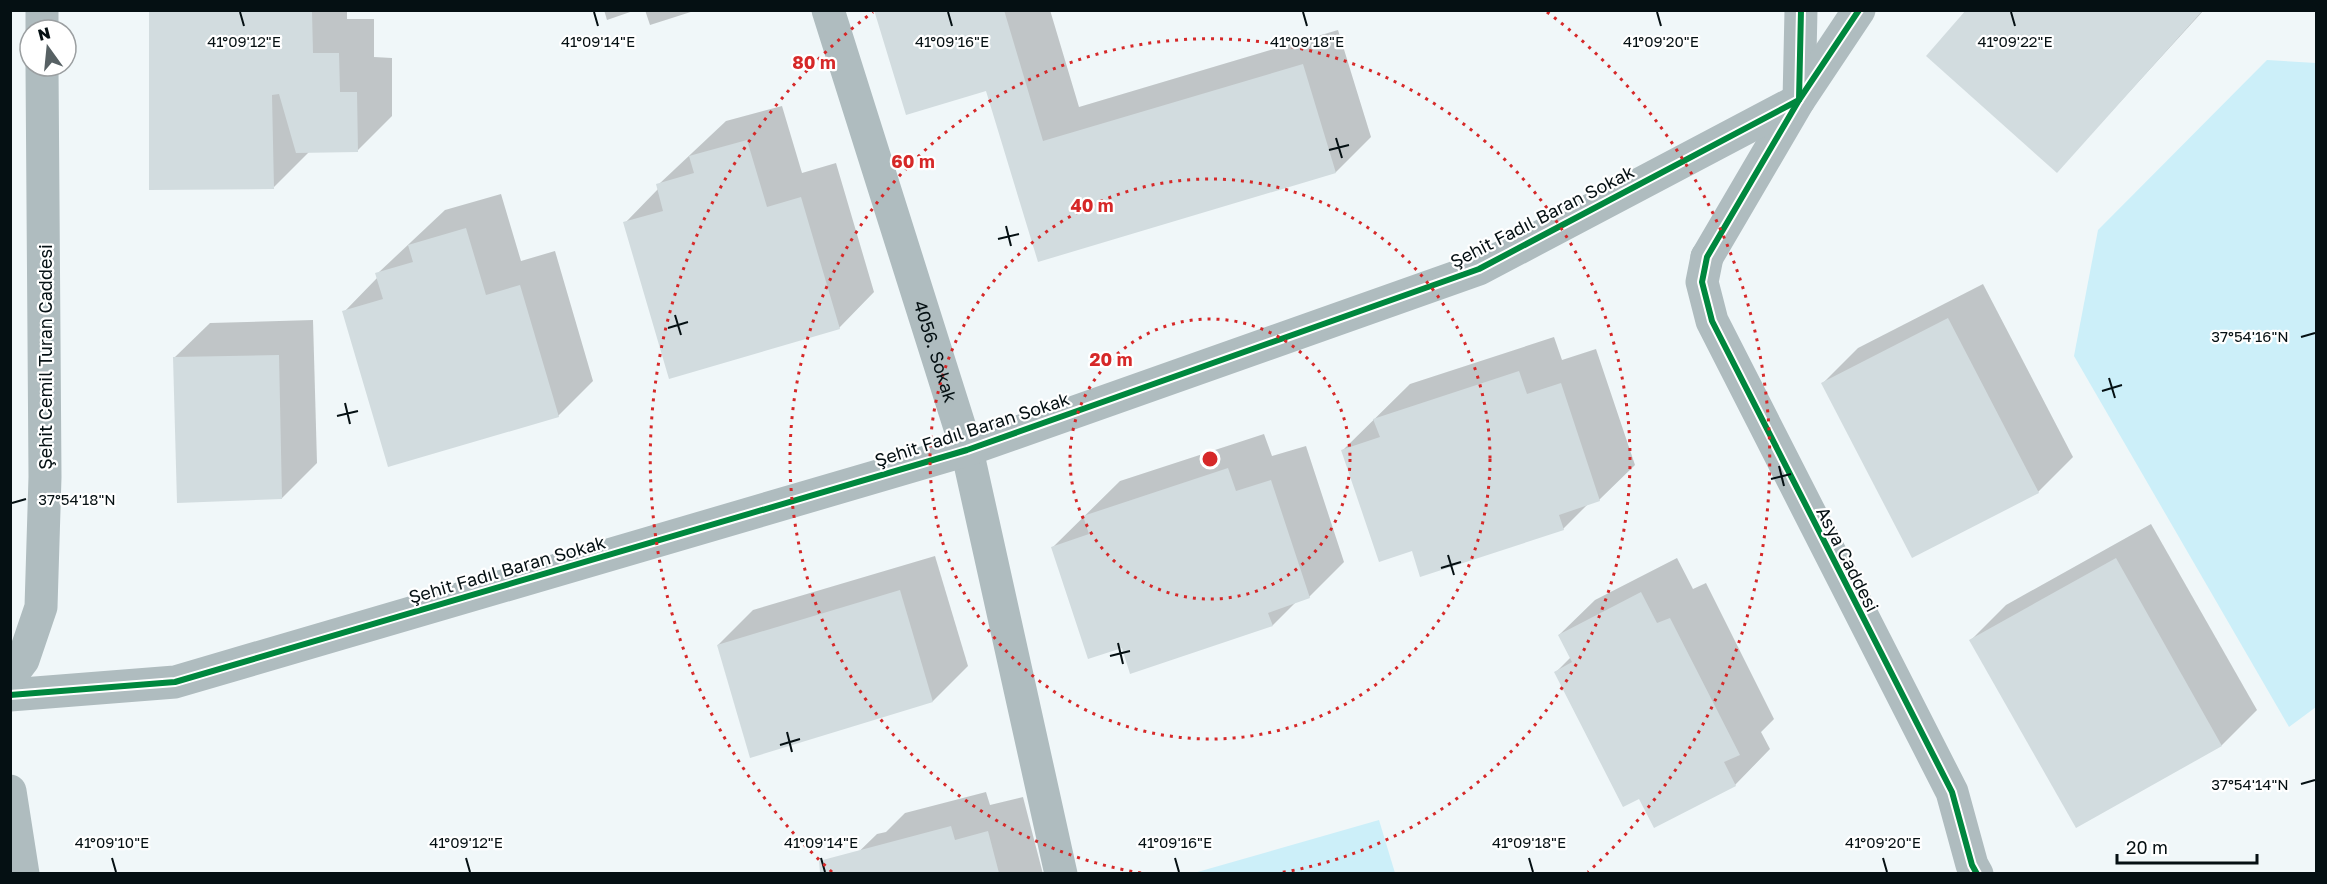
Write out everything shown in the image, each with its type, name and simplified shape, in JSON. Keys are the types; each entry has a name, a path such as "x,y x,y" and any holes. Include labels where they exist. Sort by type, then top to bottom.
{"street":[{"name":"4056. Sokak","path":"828,10 967,450 1061,873"},
{"path":"1799,100 1802,10"},
{"name":"Şehit Fadıl Baran Sokak","path":"10,695 175,682 967,450 1479,269 1799,100 1859,10"},
{"name":"Şehit Cemil Turan Caddesi","path":"10,677 23,660 41,608 45,477 42,78"},
{"name":"Asya Caddesi","path":"1799,100 1707,257 1702,282 1712,321 1952,792 1972,865 1977,873"},
{"path":"10,791 23,873"}],"shaded area":[{"path":"2267,60 2316,63 2316,707 2289,727 2074,356 2098,230"},
{"path":"1379,820 1395,873 1194,873"}],"building":[{"path":"874,10 1004,10 1043,141 1303,64 1336,173 1038,262 986,91 906,115"},
{"path":"1966,10 2203,10 2057,173 1926,56"},
{"path":"312,11 313,53 339,53 340,92 357,92 358,152 296,153 279,94 272,95 274,189 149,190 149,12"},
{"path":"747,140 767,207 801,197 840,329 669,379 623,222 663,211 656,184 694,173 689,156"},
{"path":"466,228 486,295 520,285 559,417 388,467 342,311 383,299 375,273 413,262 408,245"},
{"path":"1948,318 2039,493 1912,558 1821,383"},
{"path":"279,355 282,499 177,503 173,357"},
{"path":"1519,371 1527,394 1561,383 1600,501 1559,515 1564,530 1420,577 1412,551 1379,562 1341,450 1380,437 1373,419"},
{"path":"1228,468 1236,491 1271,480 1310,598 1268,613 1273,626 1130,674 1122,648 1088,659 1051,547 1089,534 1083,516"},
{"path":"2116,558 2222,746 2076,828 1969,640"},
{"path":"900,590 933,702 750,758 717,645"},
{"path":"1641,592 1657,623 1670,618 1740,755 1724,762 1736,786 1654,828 1639,799 1623,807 1554,672 1572,662 1558,635"},
{"path":"951,826 955,840 988,831 999,873 820,873 819,861"}],"cycle path":[{"path":"1801,10 1799,100 1707,257 1702,282 1712,321 1952,792 1972,865 1977,874"},
{"path":"10,695 175,682 967,450 1479,269 1799,100 1859,10"}]}
